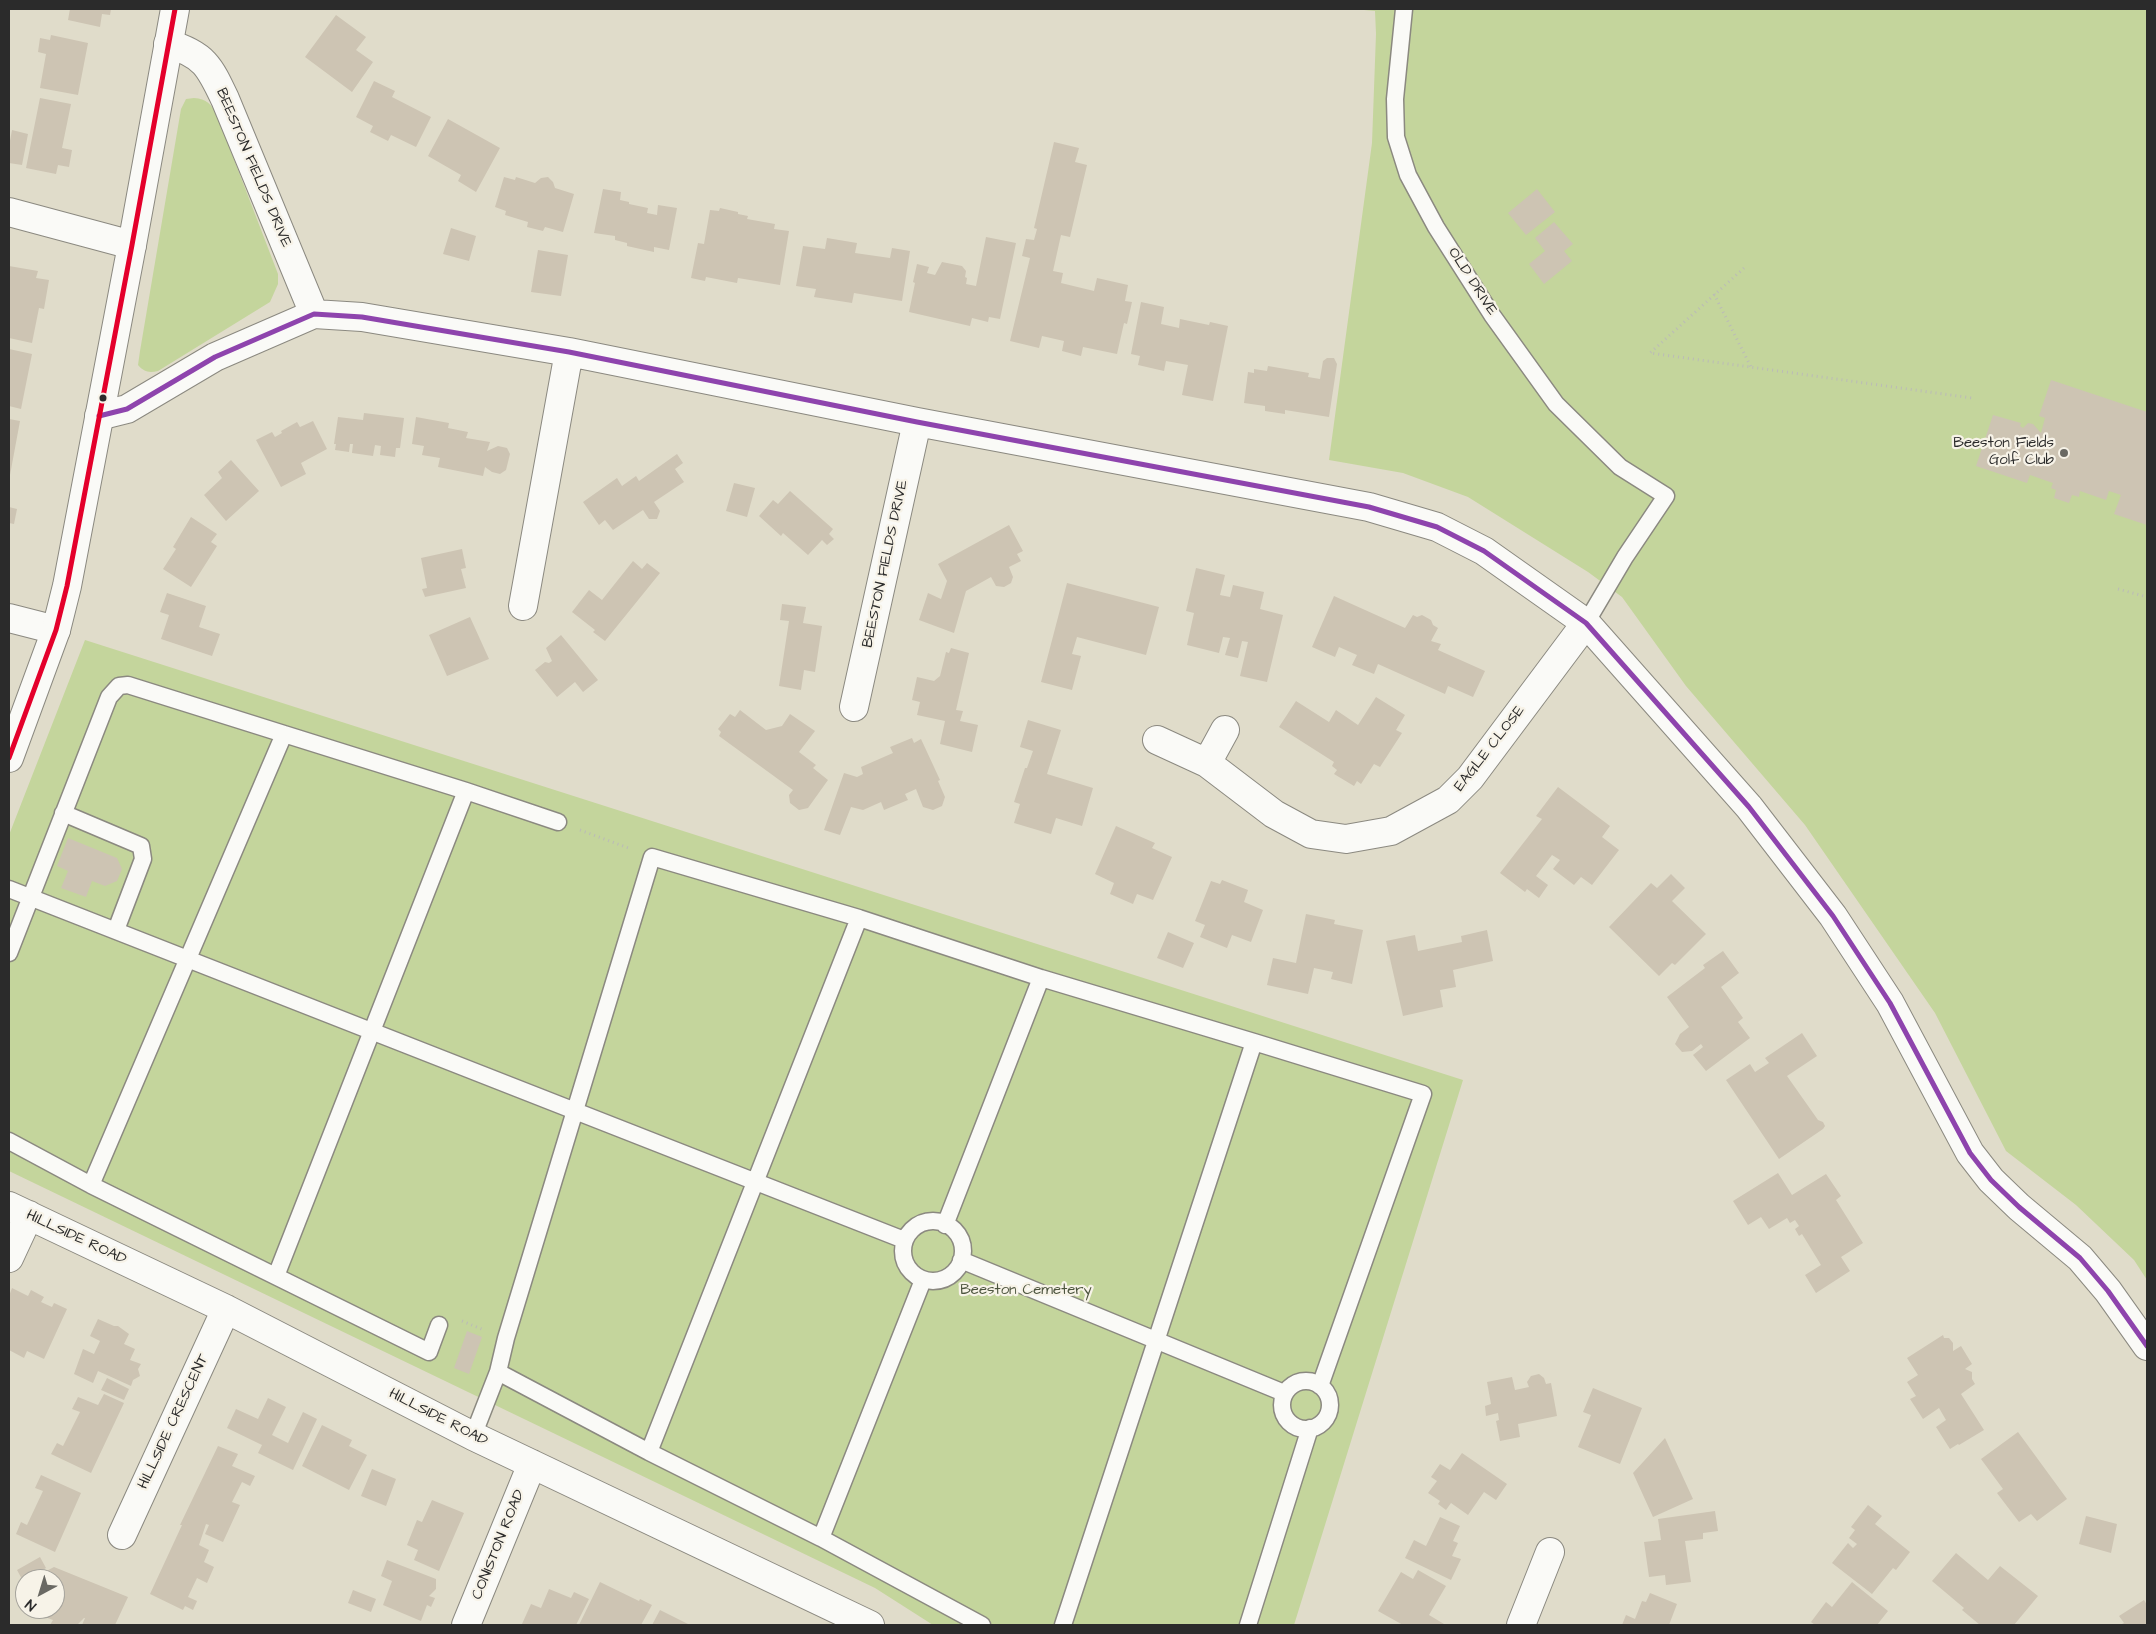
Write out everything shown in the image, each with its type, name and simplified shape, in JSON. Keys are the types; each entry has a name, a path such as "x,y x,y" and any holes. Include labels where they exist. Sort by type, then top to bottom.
{"street":[{"path":"9,758 56,630 78,532 175,9"},
{"name":"BEESTON FIELDS DRIVE","path":"168,44 189,50 211,69 314,314"},
{"path":"9,212 132,245"},
{"path":"99,416 127,409 215,357 314,314 362,317 569,352 917,422 1369,507 1437,527 1484,551 1586,623 1749,807 1833,916 1890,1003 1970,1153 1991,1180 2019,1207 2080,1258 2108,1291 2147,1346"},
{"path":"523,606 569,352"},
{"name":"BEESTON FIELDS DRIVE","path":"854,706 917,422"},
{"path":"9,618 56,630"},
{"name":"EAGLE CLOSE","path":"1157,740 1207,763 1274,814 1311,834 1346,839 1391,831 1448,800 1470,778 1586,623"},
{"path":"1207,763 1225,730"},
{"path":"9,1258 19,1210"},
{"name":"HILLSIDE ROAD","path":"19,1210 226,1309 473,1436 870,1625"},
{"name":"HILLSIDE CRESCENT","path":"122,1535 226,1309"},
{"name":"CONISTON ROAD","path":"466,1625 532,1464"},
{"path":"1521,1625 1550,1552"}],"lane":[{"name":"OLD DRIVE","path":"1404,9 1395,99 1396,137 1413,184 1436,227 1492,315 1556,404 1620,467 1666,496 1625,556 1586,623"},
{"path":"9,953 109,698 119,686 128,686 466,790 558,822"},
{"path":"91,1185 284,734"},
{"path":"276,1276 466,790"},
{"path":"63,813 141,846 143,859 116,930"},
{"path":"473,1436 498,1372 506,1338 652,857 859,918 1041,978 1422,1094 1320,1386"},
{"path":"9,889 904,1240"},
{"path":"649,1452 859,918"},
{"path":"945,1225 1041,978"},
{"path":"1063,1625 1254,1042"},
{"path":"9,1141 91,1185 429,1352 439,1325"},
{"path":"935,1220 956,1230 961,1240 963,1256 958,1269 939,1281 923,1280 909,1269 904,1259 902,1252 904,1240 915,1226 927,1221 935,1220"},
{"path":"961,1260 1284,1393"},
{"path":"821,1538 923,1280"},
{"path":"498,1372 649,1452 821,1538 982,1625"},
{"path":"1309,1380 1320,1386 1327,1390 1332,1407 1324,1423 1316,1428 1296,1428 1285,1418 1281,1405 1284,1393 1293,1383 1309,1380"},
{"path":"1248,1625 1310,1428"}],"path":[{"path":"1744,268 1650,353 1972,398"},
{"path":"1714,294 1752,368"},
{"path":"2118,589 2147,597"},
{"path":"558,822 652,857"},
{"path":"439,1325 450,1317 506,1338"}],"green space":[{"path":"1353,9 2147,9 2147,1280 2134,1260 2076,1205 2006,1151 1935,1013 1805,825 1686,686 1622,597 1588,572 1468,497 1403,473 1329,460 1372,143 1376,34 1375,11"},
{"path":"194,98 208,103 217,115 278,274 278,284 270,302 158,371 149,372 138,365 140,351 181,109 186,99"},
{"name":"Beeston Cemetery","path":"85,640 1463,1080 1294,1625 933,1625 875,1588 9,1171 9,835"}],"building":[{"path":"70,9 111,9 110,15 102,14 100,27 68,20"},
{"path":"336,15 366,37 356,50 373,62 352,92 305,57"},
{"path":"51,35 88,43 78,95 40,88 46,54 38,52 40,38 50,40"},
{"path":"374,81 395,91 392,97 431,117 416,147 391,135 388,141 370,132 373,126 356,117"},
{"path":"40,98 71,104 62,148 72,150 69,167 58,165 56,174 26,168"},
{"path":"448,119 500,148 476,192 458,181 461,175 428,156"},
{"path":"12,130 28,134 22,165 9,163 9,146"},
{"path":"1054,142 1079,148 1075,162 1087,165 1070,237 1061,235 1053,271 1063,273 1061,283 1094,291 1097,278 1128,285 1125,301 1132,302 1127,324 1124,323 1117,354 1083,347 1081,356 1062,351 1064,341 1042,336 1039,348 1010,341 1030,258 1022,256 1026,239 1034,240 1037,229 1034,228"},
{"path":"504,177 515,180 516,177 535,183 541,178 548,177 553,182 555,188 574,194 563,232 545,227 543,231 527,227 528,222 505,215 506,211 495,207"},
{"path":"603,189 621,192 620,200 648,208 647,213 657,215 658,205 677,208 669,250 654,247 654,252 627,246 627,243 615,240 615,236 594,233"},
{"path":"1537,189 1555,212 1526,235 1508,213"},
{"path":"720,208 748,216 747,219 775,224 774,229 789,231 780,285 738,278 737,283 706,277 705,281 691,278 698,243 704,244 710,210 719,211"},
{"path":"1554,222 1573,244 1564,251 1572,261 1544,284 1529,264 1545,251 1535,238"},
{"path":"451,228 476,236 469,261 443,254"},
{"path":"986,237 1016,243 1000,319 989,317 988,322 972,318 970,326 909,312 917,264 929,267 927,273 935,275 942,262 962,266 966,271 966,284 976,286"},
{"path":"827,238 857,243 855,253 890,258 892,248 910,251 902,301 854,293 852,303 814,297 816,289 796,286 803,246 825,249"},
{"path":"538,250 568,255 561,296 531,292"},
{"path":"9,266 38,271 36,278 49,280 44,309 39,308 32,343 9,338"},
{"path":"1141,302 1164,307 1161,324 1179,328 1180,319 1209,325 1210,322 1228,326 1213,401 1182,395 1188,365 1166,361 1164,371 1138,365 1140,356 1131,354"},
{"path":"9,349 32,354 21,409 9,406"},
{"path":"1327,358 1334,358 1337,364 1329,417 1285,410 1285,414 1265,411 1265,406 1244,403 1248,372 1254,373 1254,369 1267,371 1268,366 1309,373 1308,377 1320,379 1323,361"},
{"name":"Beeston Fields Golf Club","path":"2051,380 2147,412 2147,525 2114,514 2121,495 2109,491 2106,500 2080,491 2079,497 2072,495 2069,503 2054,498 2056,490 2051,488 2053,483 2030,475 2027,483 1976,466 1993,415 2021,423 2020,426 2023,428 2028,423 2033,424 2041,433 2045,418 2039,416"},
{"path":"364,413 404,418 400,448 396,448 395,457 380,455 381,446 375,445 373,456 352,453 353,444 350,444 349,452 335,450 336,444 334,444 338,417 363,420"},
{"path":"416,417 449,423 448,428 468,432 466,438 490,442 487,451 498,446 507,448 510,454 506,470 500,474 492,472 485,467 483,476 438,467 440,458 422,455 424,446 412,444"},
{"path":"9,419 20,421 10,475 9,475"},
{"path":"313,421 327,449 301,463 306,474 281,487 256,440 272,432 275,437 282,433 281,431 297,422 300,427"},
{"path":"677,454 683,463 675,469 684,482 654,502 660,511 657,519 649,519 643,510 613,530 605,520 599,525 583,502 617,478 622,486 636,476 639,481"},
{"path":"231,460 259,491 226,521 204,495 222,478 218,472"},
{"path":"734,483 755,488 747,517 726,511"},
{"path":"790,491 833,529 829,534 834,539 827,545 822,540 808,555 783,533 781,536 759,516 773,500 778,504"},
{"path":"9,507 17,509 14,524 9,523"},
{"path":"191,517 217,534 211,542 217,546 191,587 163,569 176,549 173,547"},
{"path":"1009,525 1023,551 1017,554 1021,561 1009,567 1013,577 1011,583 1004,587 996,586 991,577 966,591 954,633 919,620 928,593 941,599 947,581 938,564"},
{"path":"462,549 466,568 461,569 466,588 425,597 422,589 427,588 421,558"},
{"path":"633,561 642,569 647,563 660,573 605,641 593,632 595,630 572,612 589,590 602,600"},
{"path":"1196,568 1225,575 1220,595 1230,597 1233,585 1264,592 1260,609 1283,615 1267,682 1240,676 1248,642 1242,641 1238,658 1225,655 1230,638 1223,637 1219,653 1187,645 1194,613 1186,611"},
{"path":"1067,583 1159,607 1146,655 1077,637 1072,654 1081,656 1072,690 1041,682"},
{"path":"167,593 206,606 199,627 220,634 212,656 161,639 169,615 160,612"},
{"path":"1334,596 1405,628 1413,615 1417,617 1422,615 1431,620 1433,625 1438,628 1431,641 1441,644 1438,650 1485,671 1473,697 1448,686 1445,694 1378,664 1374,674 1352,665 1357,655 1339,647 1335,657 1312,647"},
{"path":"782,604 806,607 803,623 822,626 815,672 804,670 801,690 779,686 789,621 780,620"},
{"path":"470,617 489,659 447,676 429,635"},
{"path":"561,635 598,680 583,692 575,682 557,697 535,670 545,662 549,663 552,661 546,648"},
{"path":"951,648 969,653 956,710 963,711 960,721 978,725 972,752 940,744 945,721 917,715 920,702 912,700 917,677 934,681 940,676 946,652 949,653"},
{"path":"1376,697 1405,715 1396,730 1402,733 1380,767 1374,764 1361,784 1357,781 1354,786 1334,774 1337,770 1332,766 1334,762 1279,727 1296,701 1329,722 1336,710 1358,725"},
{"path":"740,710 766,730 782,726 790,714 815,731 799,752 816,765 813,768 828,780 808,808 799,810 790,803 789,795 793,790 719,736 721,732 718,729 730,714 735,717"},
{"path":"1028,720 1061,730 1047,774 1093,788 1082,826 1056,818 1051,834 1014,823 1020,804 1014,802 1025,768 1027,768 1033,751 1020,747"},
{"path":"912,738 914,743 921,739 940,780 938,781 945,797 942,806 933,810 923,807 916,789 905,794 908,800 884,810 881,802 863,810 851,807 840,835 824,830 844,773 857,777 863,774 861,767 893,753 890,747"},
{"path":"1558,787 1610,826 1602,837 1619,850 1592,885 1581,877 1574,885 1553,869 1560,860 1552,855 1536,876 1548,885 1539,898 1527,889 1525,892 1500,873 1542,819 1536,816"},
{"path":"1116,826 1155,843 1152,848 1172,857 1153,900 1137,894 1133,904 1110,894 1114,883 1095,874"},
{"path":"68,838 117,858 122,869 117,881 105,886 92,881 86,897 61,888 68,871 57,866"},
{"path":"1671,874 1685,888 1672,901 1706,934 1675,965 1672,963 1659,976 1609,927 1651,883 1657,888"},
{"path":"1222,880 1248,890 1244,902 1263,910 1251,942 1232,935 1227,948 1200,937 1205,925 1195,921 1211,881 1220,884"},
{"path":"1306,914 1335,920 1334,924 1363,930 1352,984 1331,979 1333,972 1314,968 1308,994 1267,985 1273,958 1296,963"},
{"path":"1487,930 1493,961 1453,970 1456,987 1440,990 1443,1007 1403,1016 1386,941 1415,935 1418,951 1462,942 1461,936"},
{"path":"1168,932 1194,943 1183,968 1157,958"},
{"path":"1723,951 1739,973 1721,987 1743,1018 1738,1022 1750,1038 1706,1071 1693,1055 1703,1047 1701,1044 1692,1051 1682,1052 1675,1044 1680,1034 1689,1027 1667,997 1705,968 1703,965"},
{"path":"1802,1033 1817,1056 1787,1076 1818,1120 1823,1122 1825,1126 1779,1159 1726,1080 1750,1064 1755,1072 1769,1063 1765,1058"},
{"path":"1778,1173 1792,1195 1826,1174 1841,1196 1836,1200 1863,1243 1841,1257 1850,1271 1816,1293 1805,1275 1821,1265 1802,1234 1799,1236 1795,1229 1799,1226 1795,1220 1790,1223 1787,1218 1769,1229 1761,1217 1748,1225 1733,1201"},
{"path":"12,1288 28,1296 31,1290 44,1297 41,1302 52,1307 54,1303 67,1309 44,1359 27,1351 24,1358 9,1350 9,1296"},
{"path":"98,1319 118,1326 129,1334 124,1344 135,1349 130,1360 141,1364 138,1369 140,1376 133,1380 131,1386 98,1371 93,1383 74,1374 83,1349 94,1354 100,1341 90,1336"},
{"path":"467,1331 482,1337 469,1374 454,1368"},
{"path":"1943,1335 1944,1338 1949,1338 1953,1343 1953,1351 1961,1346 1972,1364 1965,1369 1972,1372 1972,1379 1975,1384 1961,1394 1984,1430 1950,1449 1936,1427 1946,1420 1939,1408 1923,1419 1910,1399 1916,1396 1907,1382 1918,1375 1907,1358"},
{"path":"1539,1374 1544,1378 1546,1384 1551,1383 1557,1416 1518,1424 1520,1437 1500,1441 1496,1421 1499,1420 1498,1413 1486,1416 1485,1406 1491,1404 1487,1382 1512,1377 1515,1390 1529,1387 1527,1382 1531,1376"},
{"path":"107,1378 129,1389 124,1400 101,1390"},
{"path":"1593,1388 1642,1408 1620,1464 1578,1447 1591,1415 1583,1412"},
{"path":"104,1394 124,1403 91,1473 51,1454 57,1443 63,1446 80,1412 72,1409 78,1397 98,1405"},
{"path":"268,1398 286,1407 272,1435 288,1443 303,1412 317,1419 293,1470 258,1453 262,1445 227,1428 236,1409 258,1419"},
{"path":"322,1425 352,1440 349,1446 367,1455 349,1490 302,1466"},
{"path":"2018,1432 2067,1499 2037,1521 2031,1514 2019,1522 1997,1493 2003,1489 1981,1459"},
{"path":"1665,1438 1693,1499 1653,1517 1633,1473"},
{"path":"218,1446 238,1454 232,1466 255,1476 250,1486 242,1482 232,1502 240,1505 223,1542 205,1534 209,1525 206,1524 199,1545 209,1550 204,1562 214,1567 207,1583 197,1578 188,1597 197,1601 193,1610 185,1606 183,1610 150,1594 182,1525 180,1525"},
{"path":"1462,1453 1507,1484 1496,1500 1484,1492 1468,1515 1451,1503 1446,1510 1438,1504 1440,1501 1428,1493 1437,1481 1431,1477 1440,1464 1450,1470"},
{"path":"372,1469 396,1479 386,1506 361,1496"},
{"path":"41,1475 81,1493 55,1552 16,1534 21,1522 27,1525 43,1491 35,1488"},
{"path":"432,1500 464,1513 439,1571 414,1560 418,1550 407,1545 417,1520 422,1522"},
{"path":"1868,1505 1882,1516 1875,1524 1910,1552 1896,1570 1893,1568 1872,1594 1832,1563 1848,1543 1853,1548 1857,1544 1849,1538 1855,1530 1851,1527"},
{"path":"1715,1511 1718,1531 1703,1533 1703,1539 1685,1541 1691,1582 1666,1585 1665,1575 1649,1577 1644,1542 1661,1540 1658,1519"},
{"path":"2086,1516 2117,1524 2111,1553 2079,1544"},
{"path":"1440,1517 1460,1526 1453,1541 1458,1543 1452,1556 1461,1559 1451,1580 1405,1558 1414,1540 1426,1546"},
{"path":"1956,1553 1988,1580 2000,1566 2038,1596 2014,1625 1980,1625 1962,1610 1964,1608 1932,1581"},
{"path":"40,1557 46,1568 44,1569 19,1569"},
{"path":"387,1560 436,1579 436,1589 429,1596 435,1598 431,1607 427,1605 421,1621 383,1605 392,1581 381,1576"},
{"path":"1418,1570 1446,1586 1429,1615 1443,1625 1403,1625 1378,1611 1401,1572 1413,1579"},
{"path":"65,1571 128,1597 115,1625 82,1625 84,1618 77,1625 50,1625 53,1620 50,1619 65,1619"},
{"path":"600,1582 639,1601 640,1599 652,1605 641,1625 579,1625"},
{"path":"1852,1582 1888,1611 1877,1625 1815,1625 1811,1622 1826,1602 1832,1607"},
{"path":"549,1589 571,1598 574,1592 589,1599 576,1625 522,1624 531,1604 541,1608"},
{"path":"353,1590 376,1599 371,1612 348,1603"},
{"path":"1650,1593 1677,1604 1669,1625 1622,1625 1626,1615 1635,1619 1642,1601 1646,1602"},
{"path":"2144,1600 2147,1605 2147,1625 2120,1625 2124,1623 2119,1616"},
{"path":"660,1610 690,1625 652,1625"}],"transit line":[{"path":"9,758 56,630 67,586 175,9"},
{"path":"99,416 127,409 215,357 314,314 362,317 569,352 917,422 1369,507 1437,527 1484,551 1586,623 1749,807 1833,916 1890,1003 1970,1153 1991,1180 2019,1207 2080,1258 2108,1291 2147,1346"}],"place":[{"name":"Beeston Fields Golf Club","path":"2064,453"}]}
